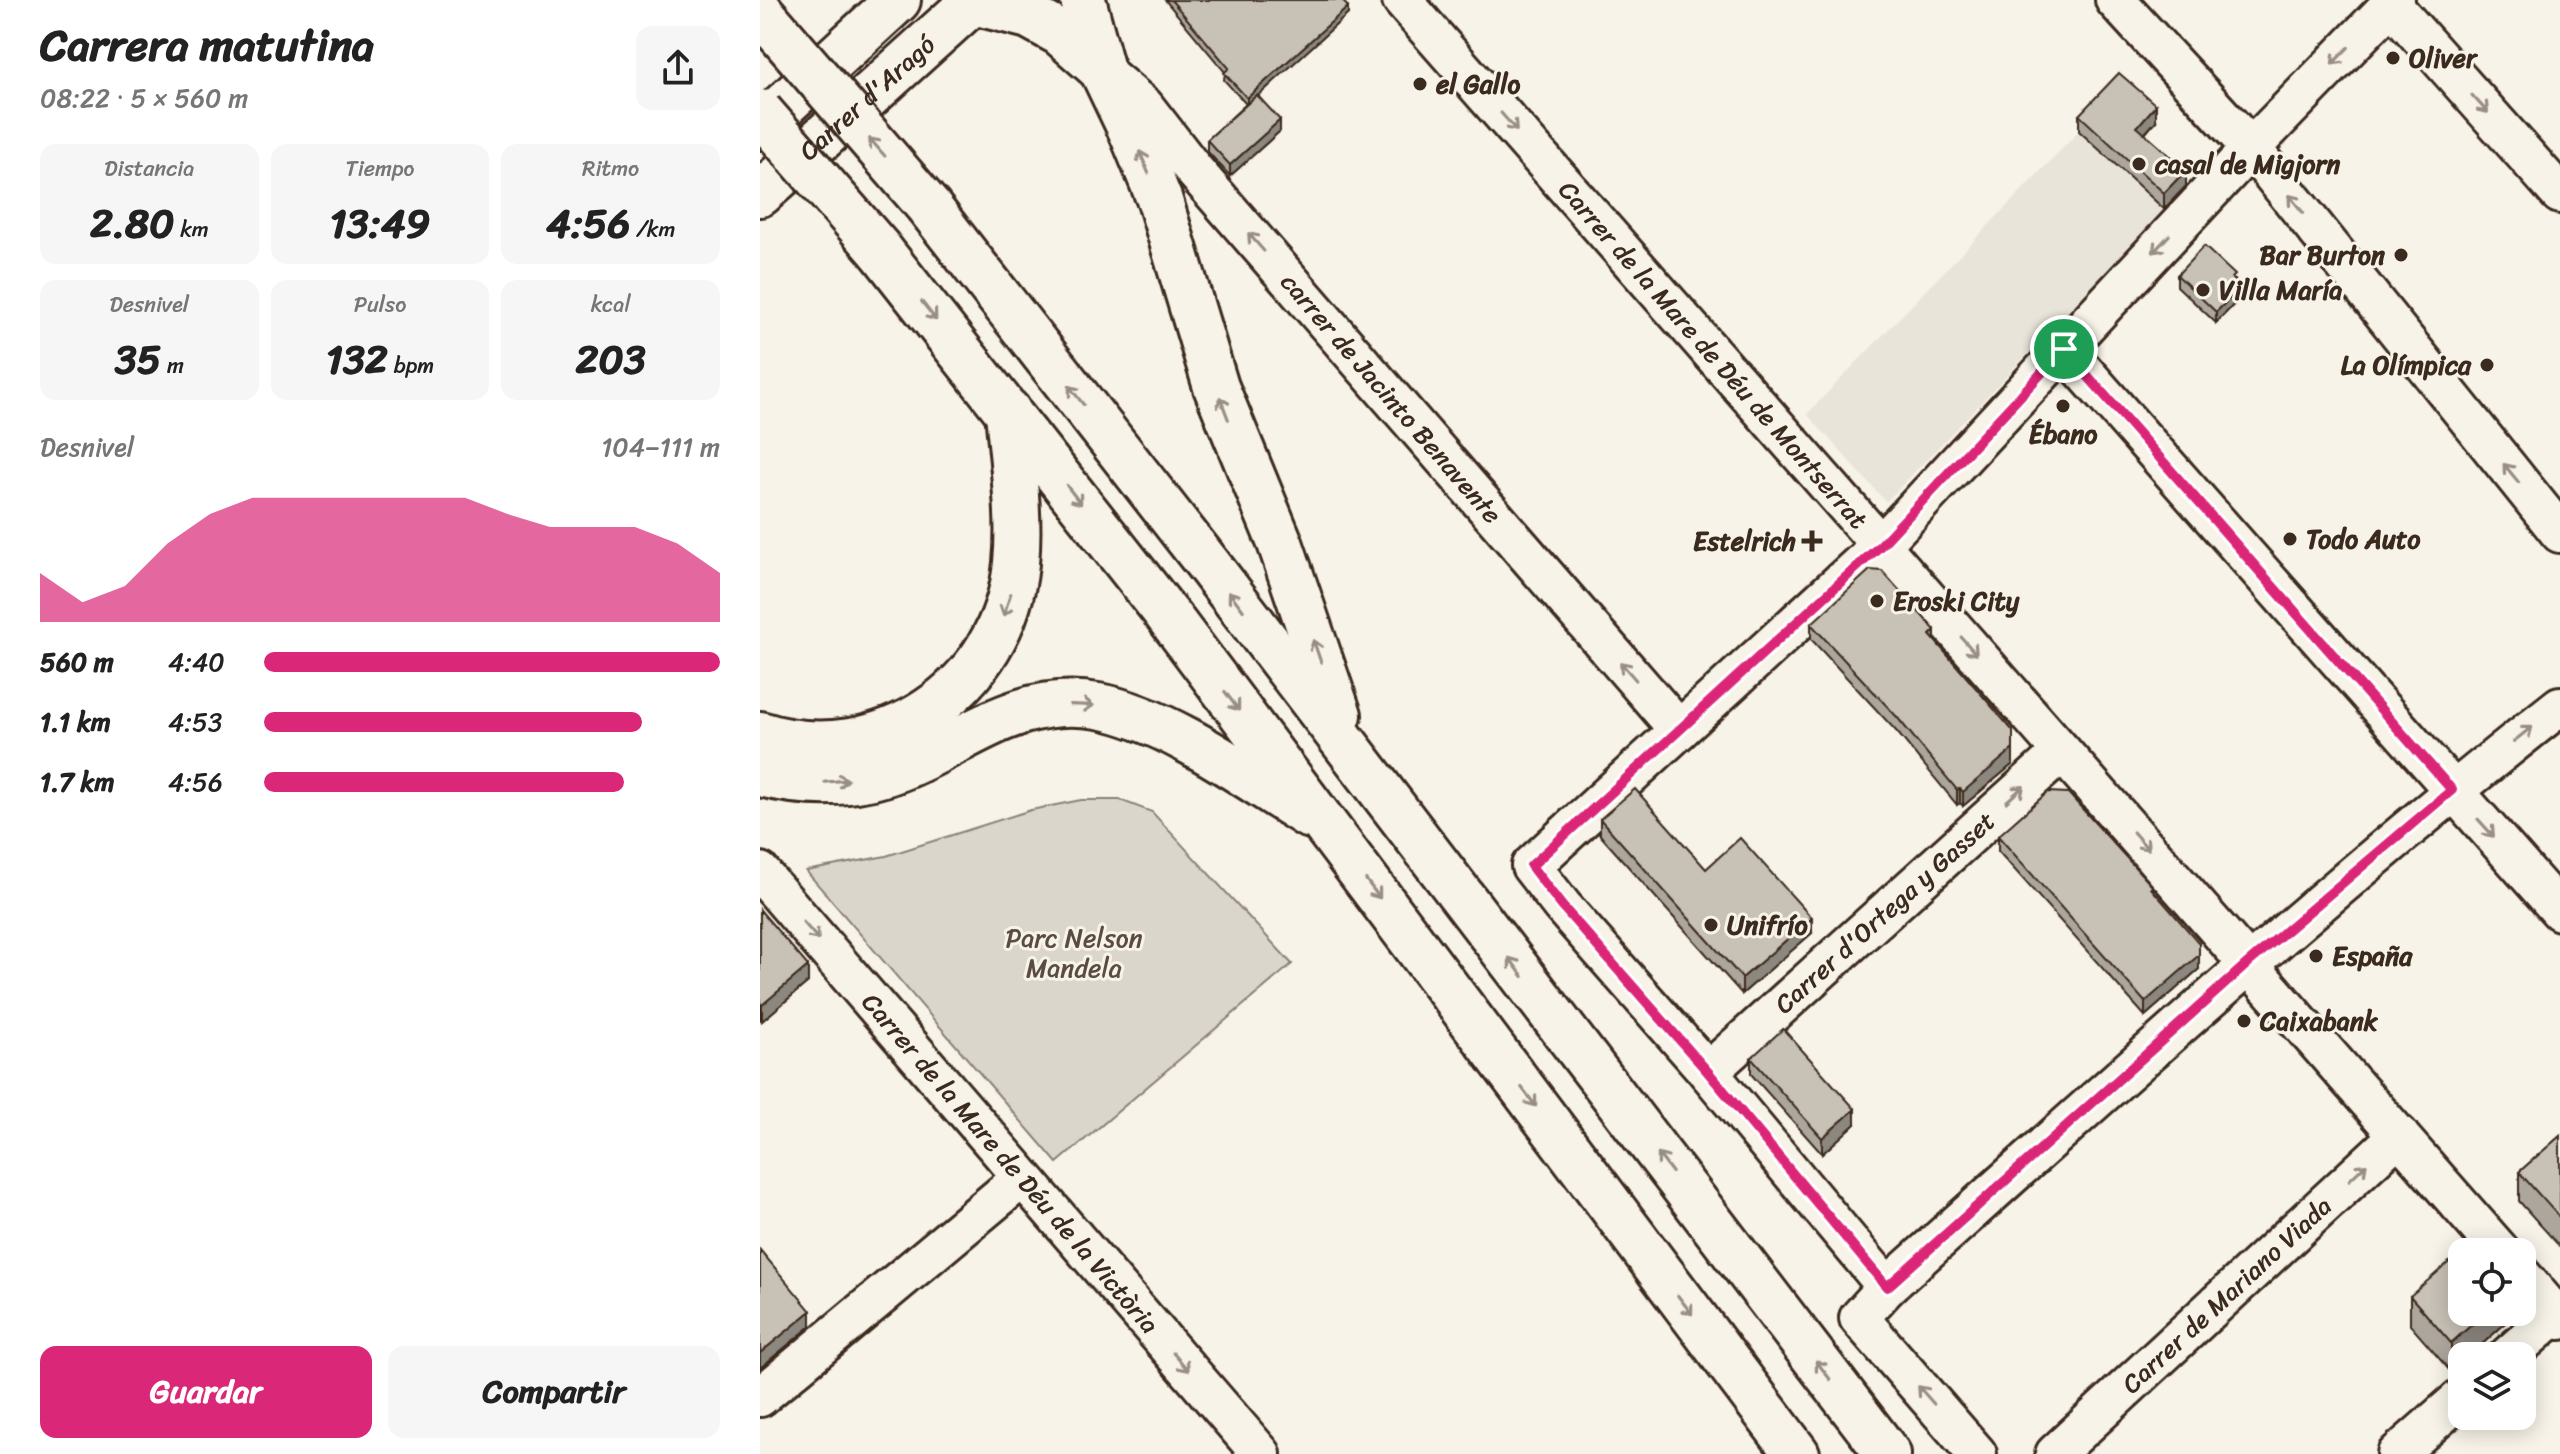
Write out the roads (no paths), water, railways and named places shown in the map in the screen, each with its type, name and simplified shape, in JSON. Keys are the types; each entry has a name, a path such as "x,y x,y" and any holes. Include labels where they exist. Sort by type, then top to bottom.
{"main road":[{"name":"Carrer d'Aragó","path":"760,127 898,0"},
{"path":"923,0 927,43"},
{"path":"1083,0 1102,70 1160,201 1216,387 1280,543 1351,752"},
{"name":"Carrer d'Aragó","path":"760,194 970,1"},
{"path":"970,1 1029,16 1060,33 1102,70"},
{"path":"760,11 928,206 1888,1454"},
{"path":"760,112 880,250 1166,613 1797,1454"},
{"path":"760,734 802,743 835,744 870,739 904,725 934,706 960,684 981,659 999,628 1016,565 1017,528 1008,411"},
{"path":"760,774 826,783 884,774 908,765 997,719 1057,704 1095,705 1127,712 1157,724 1327,826"}],"street":[{"name":"Carrer de la Mare de Déu de Montserrat","path":"1402,0 2489,1238"},
{"path":"2115,0 2251,148 2560,533"},
{"path":"1887,1287 1531,866 1881,545 2251,148 2393,2 2560,194"},
{"name":"carrer de Jacinto Benavente","path":"1102,70 1144,106 1193,169 1679,730"},
{"path":"2064,349 2560,911"},
{"path":"1977,1454 1859,1318 1887,1287 2248,963 2452,790 2560,706"},
{"name":"Carrer d'Ortega y Gasset","path":"1708,1072 2062,752"},
{"name":"Carrer de la Mare de Déu de la Victòria","path":"760,872 1261,1454"},
{"name":"Carrer de Mariano Viada","path":"2055,1454 2399,1135"},
{"path":"760,1397 1022,1178"},
{"path":"2525,1342 2558,1314 2536,1291"},
{"path":"2397,1454 2448,1409"}],"place":[{"name":"Oliver","path":"2393,58"},
{"name":"el Gallo","path":"1420,84"},
{"name":"casal de Migjorn","path":"2139,164"},
{"name":"Bar Burton","path":"2401,255"},
{"name":"Villa María","path":"2203,290"},
{"name":"La Olímpica","path":"2487,365"},
{"name":"Ébano","path":"2063,406"},
{"name":"Todo Auto","path":"2290,539"},
{"name":"Estelrich","path":"1812,541"},
{"name":"Eroski City","path":"1877,601"},
{"name":"Unifrío","path":"1711,925"},
{"name":"España","path":"2316,956"},
{"name":"Caixabank","path":"2244,1021"}],"park label":[{"name":"Parc Nelson Mandela","path":"1074,953"}]}
